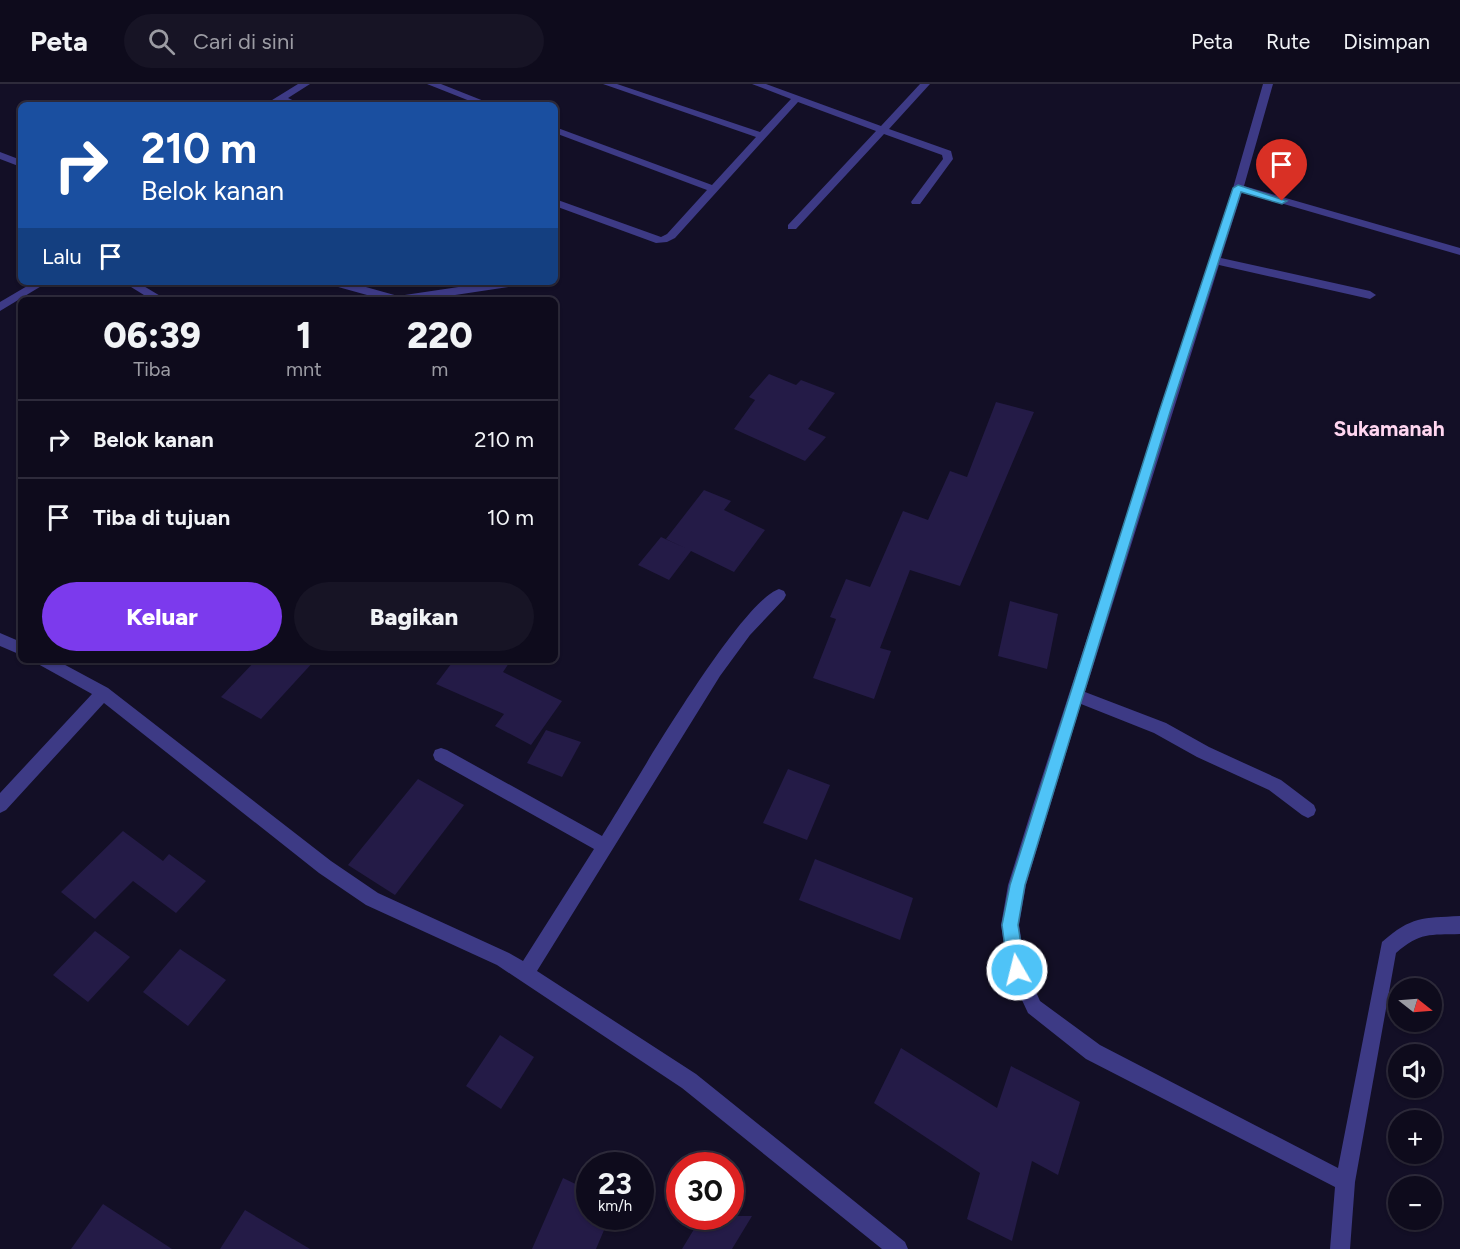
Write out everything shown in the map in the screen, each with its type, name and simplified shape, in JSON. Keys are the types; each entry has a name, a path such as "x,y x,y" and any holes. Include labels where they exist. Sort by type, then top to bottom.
{"street":[{"path":"274,102 305,84"},
{"path":"432,84 481,102"},
{"path":"608,84 762,136"},
{"path":"757,84 943,150 949,156 916,202"},
{"path":"792,227 925,84"},
{"path":"1268,84 1238,188 1017,885 1010,925 1017,970 1034,1007 1093,1052 1345,1182"},
{"path":"558,203 656,240 663,240 671,236 797,98"},
{"path":"280,99 288,102"},
{"path":"558,131 714,189"},
{"path":"0,154 18,163"},
{"path":"1238,188 1460,252"},
{"path":"1214,260 1370,295"},
{"path":"0,307 37,285"},
{"path":"134,285 155,297"},
{"path":"346,285 388,297"},
{"path":"418,297 496,285"},
{"path":"140,297 147,292"},
{"path":"525,974 728,653 761,611 779,595"},
{"path":"0,639 18,648"},
{"path":"48,663 103,693 325,867 372,899 503,959 689,1081 898,1249"},
{"path":"0,805 103,693"},
{"path":"1076,695 1160,728 1203,752 1275,785 1308,810"},
{"path":"441,755 606,847"},
{"path":"1340,1249 1345,1182 1388,948 1407,932 1423,927 1460,925"}],"building":[{"path":"769,374 796,385 801,380 835,393 808,429 826,437 805,461 734,429 755,400 749,397"},
{"path":"996,402 1034,412 960,586 910,570 880,648 891,651 874,699 813,678 836,619 830,617 846,579 870,587 903,511 928,520 950,471 967,477"},
{"path":"704,490 731,501 724,510 765,530 734,572 691,551 669,580 638,565 661,537 685,548 666,539"},
{"path":"1010,601 1058,614 1047,669 998,656"},
{"path":"253,663 312,663 261,719 221,697"},
{"path":"452,663 509,663 503,672 562,701 531,745 495,726 504,714 436,684"},
{"path":"546,730 581,742 562,777 527,763"},
{"path":"788,769 830,785 807,840 763,823"},
{"path":"418,779 464,805 395,895 348,865"},
{"path":"123,831 163,861 169,854 206,881 176,913 133,881 95,919 61,892"},
{"path":"815,859 913,898 900,940 799,900"},
{"path":"95,931 130,957 88,1002 53,975"},
{"path":"180,949 226,980 188,1026 143,992"},
{"path":"500,1035 534,1057 501,1109 466,1086"},
{"path":"901,1048 997,1108 1011,1066 1080,1102 1058,1175 1032,1161 1012,1241 967,1219 980,1173 874,1103"},
{"path":"563,1178 576,1184 576,1230 604,1230 596,1249 532,1249"},
{"path":"103,1204 172,1249 71,1249"},
{"path":"245,1210 310,1249 220,1249"},
{"path":"744,1216 752,1216 744,1229"},
{"path":"694,1230 744,1230 732,1249 682,1249"}],"district":[{"name":"Sukamanah","path":"1389,429"}],"route":[{"path":"1017,970 1010,925 1017,885 1165,412 1238,188 1282,201"}]}
